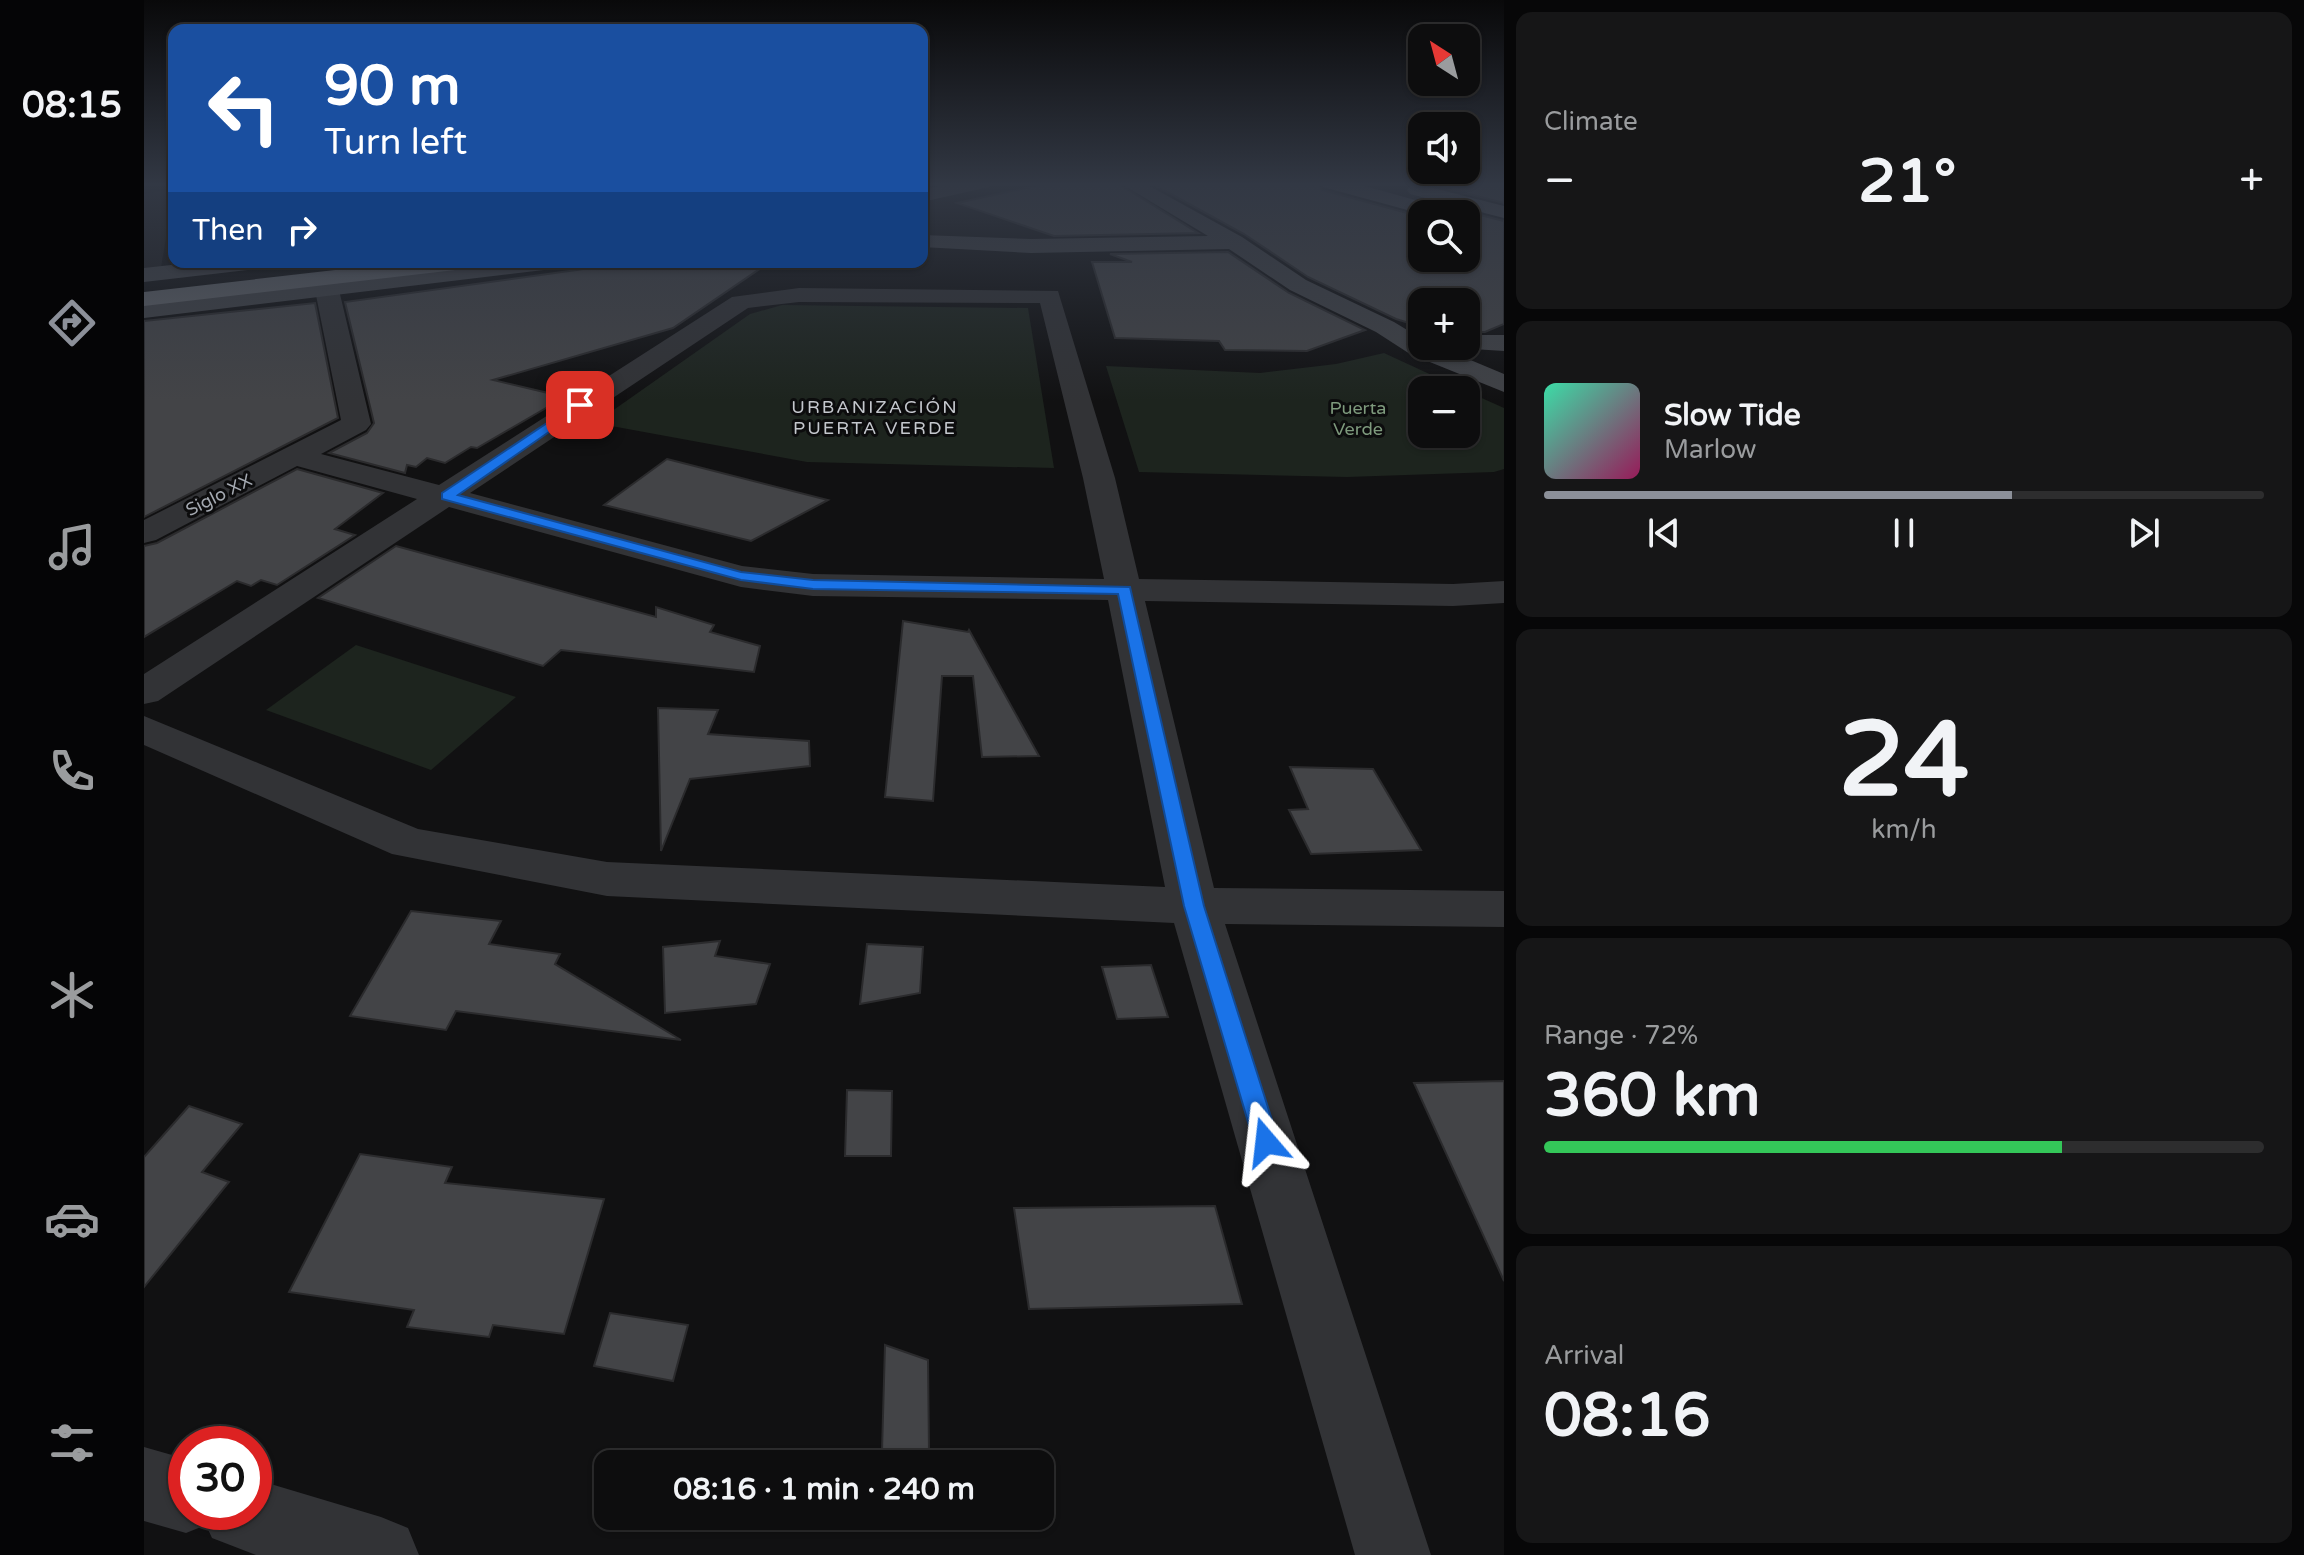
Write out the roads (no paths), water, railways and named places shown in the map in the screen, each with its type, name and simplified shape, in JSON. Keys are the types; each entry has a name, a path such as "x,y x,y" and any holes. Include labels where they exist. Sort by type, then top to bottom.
{"highway":[{"path":"144,285 298,268"},
{"path":"144,299 412,268"}],"main road":[{"path":"1254,256 1298,285 1385,327 1419,348 1504,384"},
{"path":"144,275 205,268"},
{"path":"144,311 504,268"},
{"path":"1385,327 1408,333"},
{"path":"1480,343 1504,343"}],"street":[{"name":"Siglo XX","path":"144,533 356,424 327,290"},
{"path":"144,692 741,302 799,295 1050,296 1099,478 1194,906 1393,1555"},
{"path":"294,456 741,576 813,585 1453,595 1504,592"},
{"path":"144,729 409,843 607,879 1194,906 1504,909"},
{"path":"144,1484 168,1491"},
{"path":"272,1522 381,1555"}],"district":[{"name":"URBANIZACIÓN PUERTA VERDE","path":"875,417"}],"park label":[{"name":"Puerta Verde","path":"1358,418"}]}
